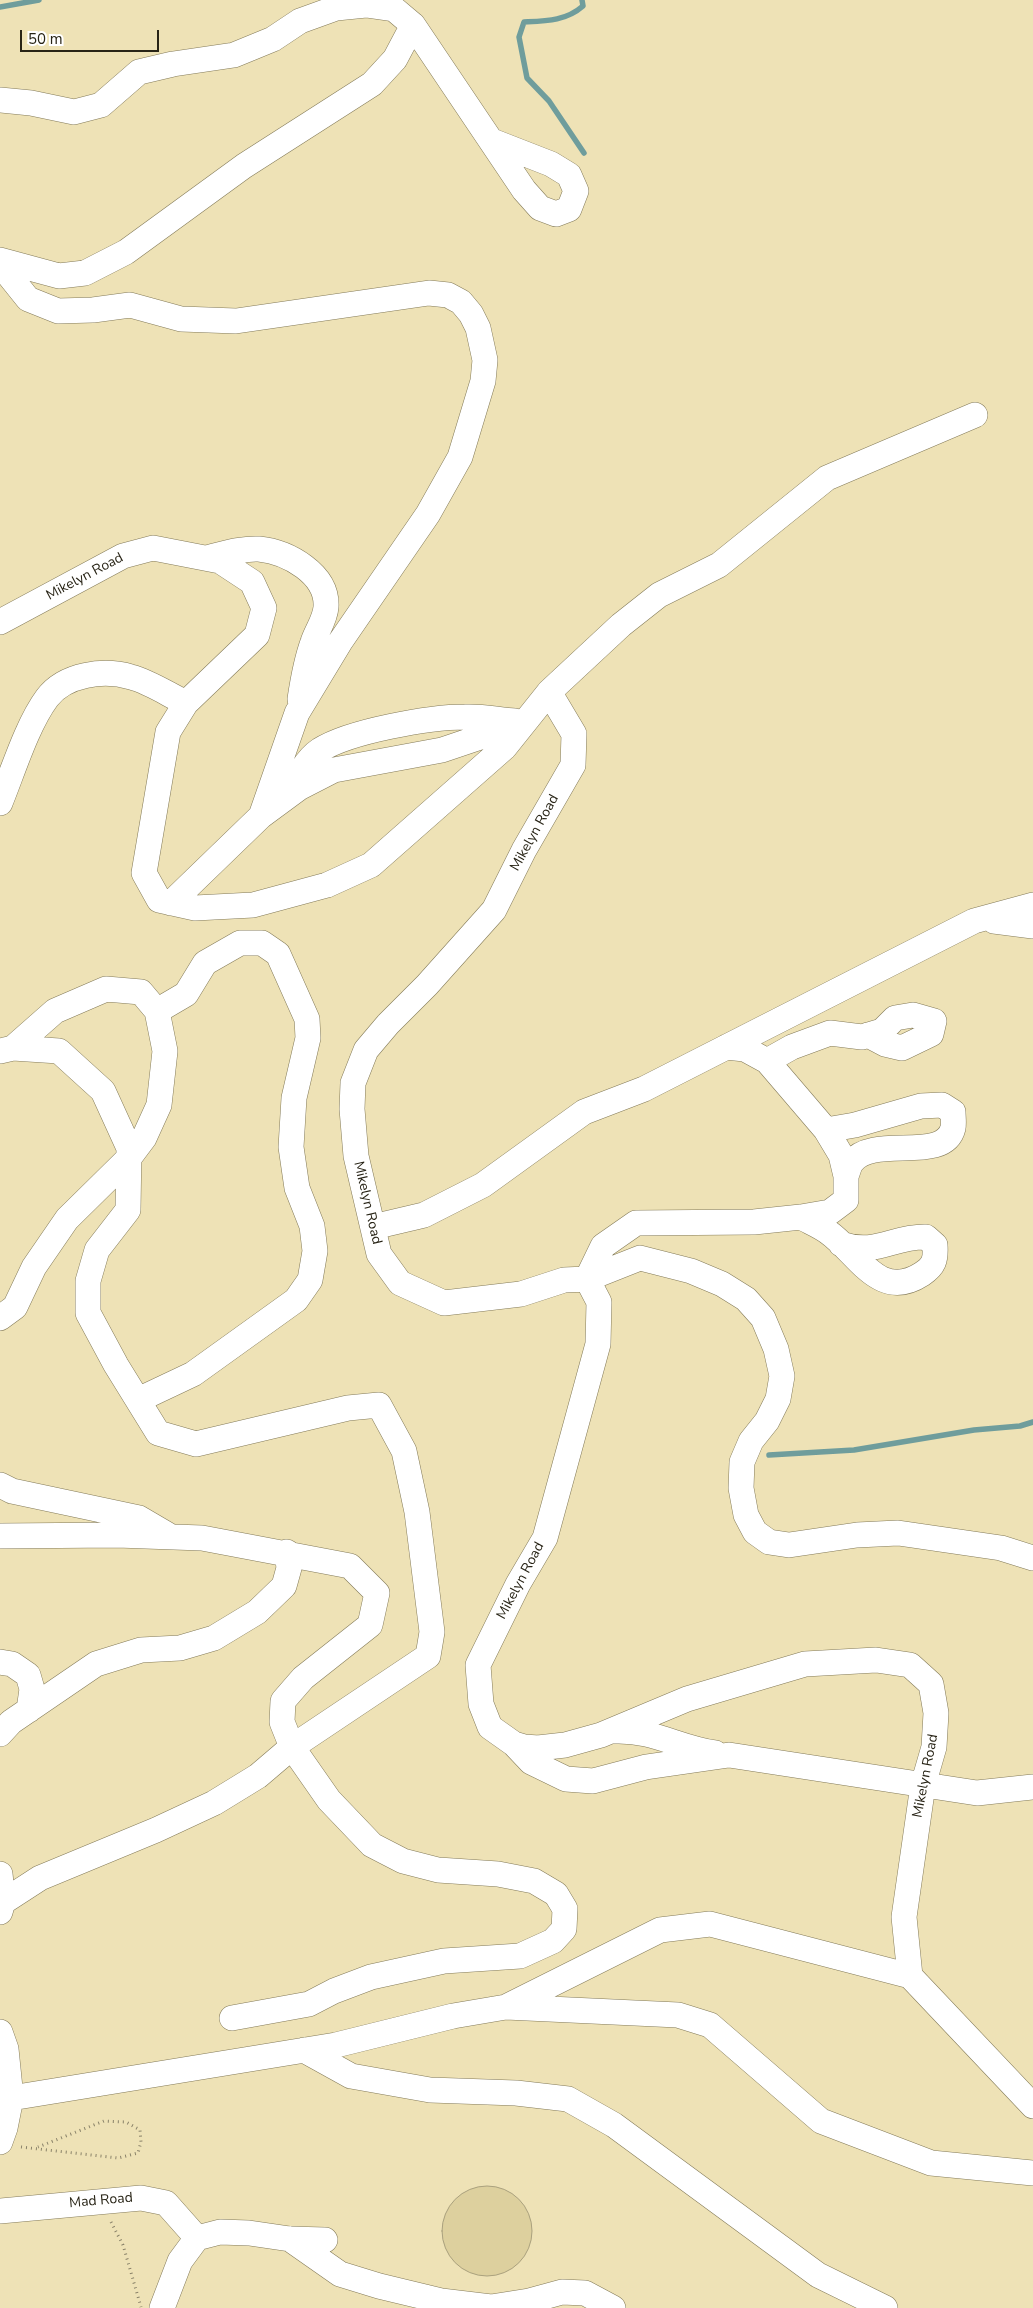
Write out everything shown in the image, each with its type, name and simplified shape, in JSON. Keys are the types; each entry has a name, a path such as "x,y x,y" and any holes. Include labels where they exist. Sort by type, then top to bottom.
{"street":[{"path":"0,100 31,103 74,112 101,106 139,72 173,64 234,55 273,39 300,21 336,8 366,5 394,9 413,25 492,142"},
{"path":"0,262 59,276 85,273 126,252 244,166 372,84 395,59 413,25"},
{"path":"0,262 28,299 58,310 93,310 130,305 181,319 236,321 429,293 448,295 461,302 471,314 478,328 485,360 483,381 460,457 428,514 340,642 297,713"},
{"path":"549,692 621,625 659,595 719,565 827,478 975,415"},
{"name":"Mikelyn Road","path":"0,622 123,556 153,548 220,561 252,582 264,608 257,634 186,703 168,732 144,873 159,900 195,908 253,905 327,886 370,865 505,747 549,692 574,734 573,765 524,850 494,910 428,985 388,1024 366,1050 352,1082 356,1156 379,1254 400,1283 444,1303 521,1294 564,1280 587,1279 599,1302 598,1344 544,1538 518,1584 478,1665 481,1704 490,1727 514,1744 538,1748 566,1745 611,1731 687,1699 804,1664 876,1660 910,1665 931,1684 936,1713 934,1747 923,1785 904,1917 910,1976"},
{"path":"206,558 260,549 300,564 314,574 324,590 326,606 324,618 315,635 306,661 297,713 262,816"},
{"path":"0,803 36,718 48,697 65,682 108,672 132,677 186,703"},
{"path":"290,794 299,772 319,751 349,737 420,721 466,717 525,722"},
{"path":"171,902 262,816 290,794 334,770 442,750 525,722"},
{"path":"373,1227 424,1215 483,1185 584,1112 644,1090 974,921 1033,905"},
{"path":"974,921 1004,921 1033,926"},
{"path":"138,1400 193,1374 296,1300 310,1280 315,1251 312,1226 297,1188 291,1146 294,1098 308,1038 307,1019 278,954 262,943 240,944 205,964 186,994 157,1011"},
{"path":"0,1330 8,1312 34,1267 67,1219 129,1158 144,1138 159,1105 165,1051 157,1011 141,992 106,989 55,1012 7,1050"},
{"path":"767,1061 792,1046 830,1033 862,1037 868,1035"},
{"path":"587,1279 603,1246 636,1223 754,1222 801,1217 830,1212 846,1200 846,1176 841,1155 826,1130 767,1061 745,1049 726,1048"},
{"path":"1,1907 40,1878 156,1830 214,1803 258,1776 292,1747 428,1656 432,1632 417,1512 404,1450 379,1406 348,1408 196,1444 158,1433 88,1312 88,1280 97,1250 128,1210 129,1148 103,1091 59,1052 7,1050"},
{"path":"826,1130 855,1125 921,1106 942,1105 953,1112 953,1129 944,1142 925,1147 870,1150 852,1161 846,1176"},
{"path":"801,1217 828,1232 841,1244"},
{"path":"587,1279 640,1258 691,1271 722,1284 746,1299 763,1318 776,1349 782,1376 778,1399 767,1421 751,1441 742,1462 741,1488 746,1515 755,1532 769,1542 789,1545 857,1535 898,1533 1001,1548 1033,1558"},
{"path":"0,1485 12,1491 139,1518 171,1537"},
{"path":"0,1536 117,1535 202,1538 287,1552 350,1566 377,1593 370,1625 303,1678 284,1702 282,1722 292,1747 329,1800 372,1845 403,1861 438,1870 498,1874 534,1881 556,1894 565,1909 564,1929 553,1941 520,1956 444,1961 371,1978 334,1991 309,2004 232,2018"},
{"path":"0,1734 11,1722 96,1664 140,1650 180,1648 214,1638 257,1612 284,1586 289,1568 287,1552"},
{"path":"0,1662 12,1664 28,1675 32,1689 29,1710"},
{"path":"611,1731 635,1730 700,1751 977,1793 1033,1787"},
{"path":"514,1744 531,1762 566,1779 593,1782 646,1767 729,1755"},
{"path":"0,1874 1,1907"},
{"path":"506,2007 660,1930 710,1924 910,1976 1033,2106"},
{"path":"6,2099 336,2045 453,2016 506,2007 678,2015 710,2025 821,2121 931,2163 1033,2173"},
{"path":"0,2032 6,2049 5,2128 0,2142"},
{"path":"304,2050 351,2076 430,2090 516,2093 568,2099 614,2126 818,2275 886,2308"},
{"name":"Mad Road","path":"0,2211 141,2198 166,2203 197,2238"},
{"path":"162,2308 180,2261 197,2238 220,2232 249,2233 290,2239 325,2240"},
{"path":"290,2239 340,2274 379,2286 441,2301 491,2307 528,2301 562,2292 585,2293 614,2308"}],"path":[{"path":"104,2121 126,2122 140,2130 141,2142 138,2153 118,2158 38,2147 104,2121"},
{"path":"91,2202 112,2222 123,2244 141,2308"}],"shaded area":[{"path":"0,0 1033,0 1033,2308 0,2308"}],"building":[{"path":"487,2186 504,2189 519,2199 529,2214 532,2231 529,2248 519,2263 504,2273 487,2276 470,2273 455,2263 445,2248 442,2231 445,2214 455,2199 470,2189"}],"waterway":[{"path":"0,7 39,0"},
{"path":"582,0 583,6 570,15 548,20 524,22 519,37 527,78 549,101 584,153"},
{"path":"769,1455 854,1450 974,1430 1020,1426 1033,1422"}]}
